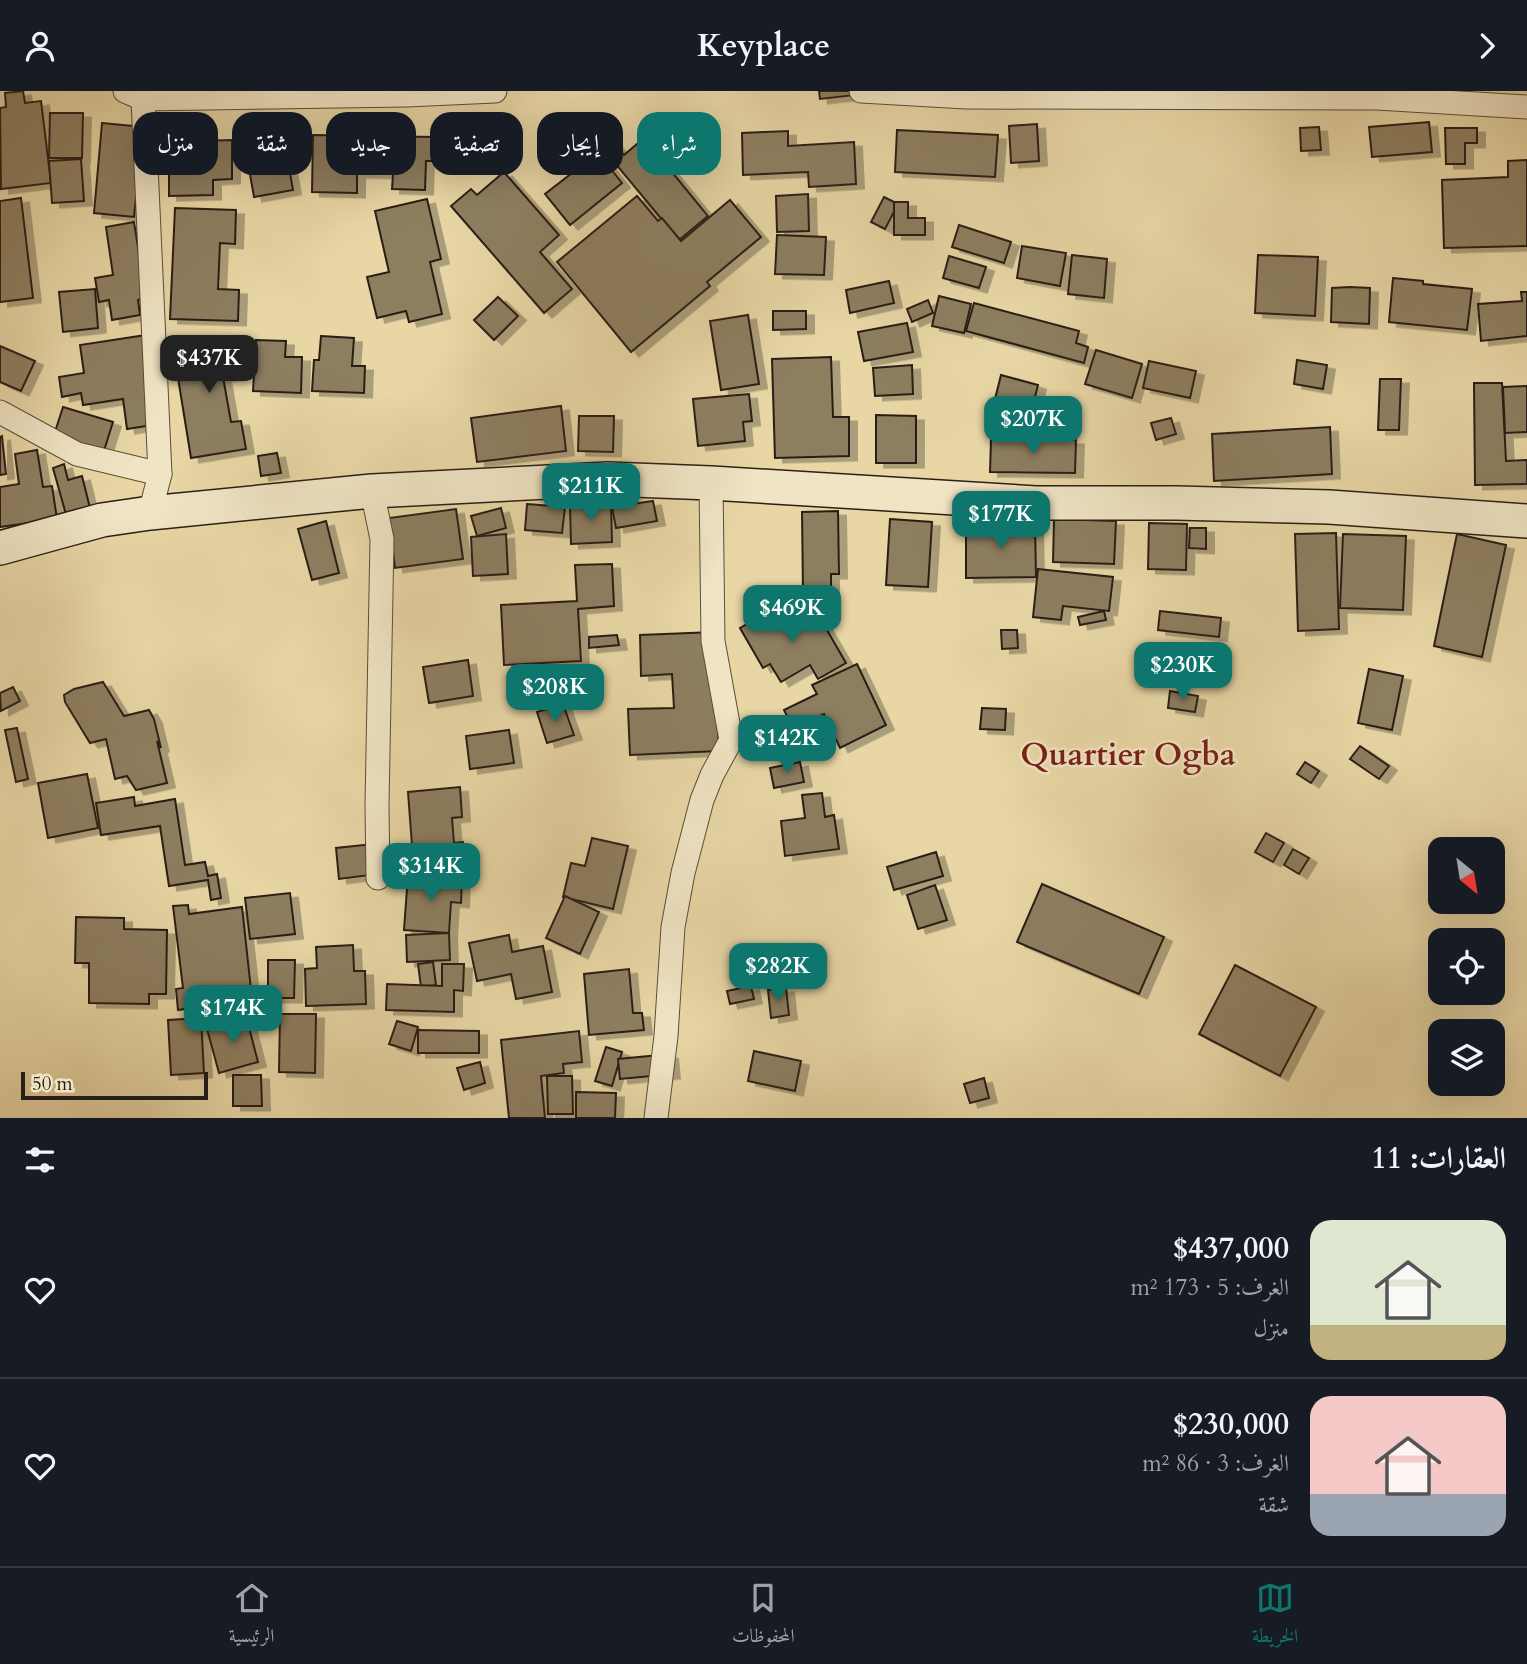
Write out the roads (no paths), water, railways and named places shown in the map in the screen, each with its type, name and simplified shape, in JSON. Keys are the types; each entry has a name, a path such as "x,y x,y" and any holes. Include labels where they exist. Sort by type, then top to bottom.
{"main road":[{"path":"0,548 102,520 150,513 372,491 608,479 1036,503 1329,507 1527,521"}],"street":[{"path":"150,513 160,474 134,95 407,95 495,91"},
{"path":"861,91 1369,95 1527,107"},
{"path":"0,412 77,454 160,474"},
{"path":"656,1118 666,1036 673,926 683,873 702,800 731,740 713,641 711,483"},
{"path":"372,491 382,539 377,805 379,878"}],"district":[{"name":"Quartier Ogba","path":"1128,755"}]}
